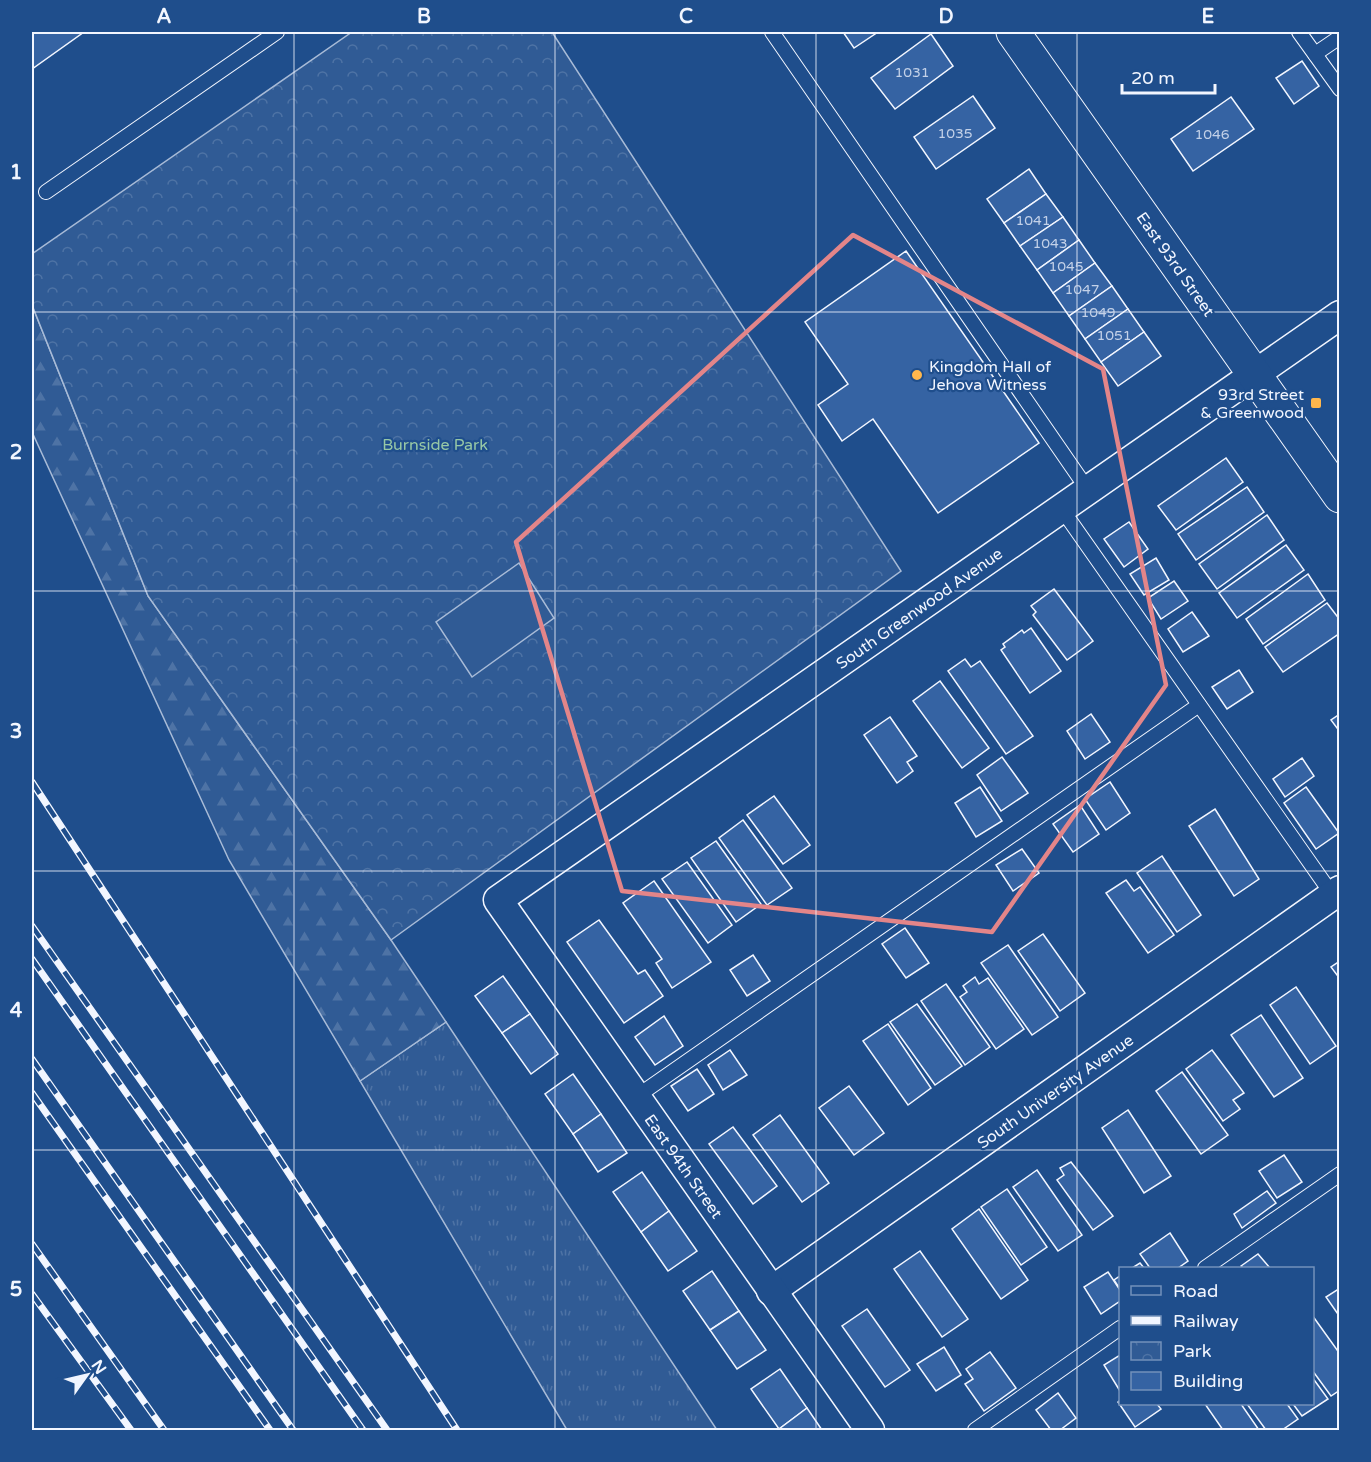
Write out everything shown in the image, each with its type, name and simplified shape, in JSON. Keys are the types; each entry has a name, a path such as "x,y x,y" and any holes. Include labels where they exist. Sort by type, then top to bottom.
{"street":[{"name":"East 93rd Street","path":"1013,32 1340,496"},
{"name":"South Greenwood Avenue","path":"498,900 1340,315"},
{"name":"South University Avenue","path":"771,1291 1337,897"},
{"name":"East 94th Street","path":"498,900 870,1431"}],"lane":[{"path":"46,192 278,32"},
{"path":"772,32 1088,490"},
{"path":"1299,32 1340,89"},
{"path":"1315,54 1340,37"},
{"path":"1061,508 1337,897"},
{"path":"636,1097 1199,705"},
{"path":"1208,1267 1340,1174"},
{"path":"975,1431 1119,1329"}],"highlighted area":[{"path":"853,235 1103,369 1166,685 992,932 622,891 516,542"}],"green space":[{"name":"Burnside Park","path":"352,32 552,32 901,571 391,940 148,596 32,305 32,254"},
{"path":"32,305 148,596 391,940 446,1022 360,1081 229,860 32,432"},
{"path":"519,563 554,618 472,677 436,622"},
{"path":"446,1022 717,1430 567,1430 360,1081"}],"building":[{"path":"32,32 84,32 32,69"},
{"path":"843,32 878,32 854,48"},
{"path":"931,34 953,66 895,109 871,78"},
{"path":"1302,61 1319,86 1294,104 1276,78"},
{"path":"973,96 995,128 936,169 914,137"},
{"path":"1231,97 1254,129 1193,171 1171,139"},
{"path":"1029,169 1046,194 1004,223 987,199"},
{"path":"1046,194 1063,217 1020,246 1004,223"},
{"path":"1063,217 1079,240 1037,270 1020,246"},
{"path":"1079,240 1095,263 1053,293 1037,270"},
{"name":"Kingdom Hall of Jehova Witness","path":"906,251 1039,443 938,513 873,419 842,441 818,405 848,384 805,322"},
{"path":"1095,263 1112,286 1069,316 1053,293"},
{"path":"1112,286 1128,309 1085,339 1069,316"},
{"path":"1128,309 1144,332 1101,362 1085,339"},
{"path":"1144,332 1161,356 1118,386 1101,362"},
{"path":"1226,458 1243,482 1176,530 1158,506"},
{"path":"1247,487 1264,512 1196,560 1178,534"},
{"path":"1267,515 1284,540 1217,589 1199,564"},
{"path":"1129,522 1148,549 1124,567 1104,539"},
{"path":"1286,545 1304,570 1237,618 1219,593"},
{"path":"1156,558 1169,580 1144,595 1130,574"},
{"path":"1308,574 1325,600 1263,644 1246,619"},
{"path":"1174,581 1188,601 1161,619 1148,598"},
{"path":"1054,589 1093,641 1067,660 1033,615 1036,612 1031,606"},
{"path":"1327,603 1340,620 1340,633 1283,672 1265,647"},
{"path":"1192,612 1209,636 1183,652 1168,629"},
{"path":"1031,628 1061,671 1030,693 1001,650 1005,647 1003,644 1022,630 1024,633"},
{"path":"965,659 971,667 980,661 1033,736 1006,754 948,671"},
{"path":"1239,670 1253,692 1227,709 1212,687"},
{"path":"940,681 989,748 962,768 913,701"},
{"path":"1091,714 1110,742 1085,759 1067,731"},
{"path":"1340,714 1340,732 1331,720"},
{"path":"890,717 917,756 907,762 913,771 897,783 864,735"},
{"path":"1002,757 1028,793 1001,811 977,775"},
{"path":"1302,758 1314,776 1285,797 1273,779"},
{"path":"1110,782 1130,813 1106,830 1085,799"},
{"path":"980,787 1002,821 976,837 955,803"},
{"path":"1306,787 1339,833 1316,849 1284,803"},
{"path":"774,796 810,845 783,864 747,815"},
{"path":"1080,805 1099,834 1073,852 1053,824"},
{"path":"1215,809 1259,879 1234,896 1189,826"},
{"path":"743,820 792,888 767,905 719,838"},
{"path":"716,841 761,904 736,922 691,858"},
{"path":"1022,849 1039,873 1013,891 996,865"},
{"path":"1162,856 1201,915 1177,932 1137,873"},
{"path":"687,862 732,925 708,943 662,879"},
{"path":"1126,880 1134,891 1140,887 1174,935 1148,953 1106,893"},
{"path":"654,881 711,962 672,988 656,963 662,959 623,903"},
{"path":"599,920 638,974 645,970 663,996 624,1023 567,942"},
{"path":"905,928 929,963 906,978 882,944"},
{"path":"1043,934 1085,993 1060,1011 1018,951"},
{"path":"1008,945 1058,1017 1032,1035 981,963"},
{"path":"753,955 770,981 747,996 730,970"},
{"path":"1340,961 1340,979 1331,967"},
{"path":"503,976 530,1014 502,1033 475,996"},
{"path":"975,977 979,984 988,978 1024,1029 996,1049 960,997 967,992 963,986"},
{"path":"946,984 990,1047 965,1065 921,1001"},
{"path":"1296,987 1336,1046 1310,1064 1270,1005"},
{"path":"917,1004 962,1066 935,1085 890,1022"},
{"path":"530,1014 558,1054 531,1074 502,1033"},
{"path":"1261,1015 1303,1078 1274,1097 1231,1035"},
{"path":"664,1016 683,1046 655,1065 635,1037"},
{"path":"888,1024 931,1088 908,1105 863,1041"},
{"path":"730,1050 747,1075 723,1090 708,1065"},
{"path":"1212,1050 1244,1093 1233,1100 1240,1109 1223,1121 1186,1069"},
{"path":"697,1069 714,1094 688,1111 671,1086"},
{"path":"1182,1072 1228,1135 1201,1154 1156,1091"},
{"path":"573,1074 601,1114 573,1134 545,1094"},
{"path":"849,1086 884,1133 854,1155 819,1108"},
{"path":"1128,1110 1171,1176 1144,1193 1102,1128"},
{"path":"601,1114 627,1153 598,1172 573,1134"},
{"path":"780,1115 829,1183 802,1202 753,1135"},
{"path":"733,1127 777,1186 753,1204 709,1144"},
{"path":"1284,1155 1302,1182 1277,1198 1259,1171"},
{"path":"1071,1162 1113,1216 1093,1230 1057,1180 1064,1175 1060,1168"},
{"path":"1037,1170 1082,1235 1058,1251 1013,1187"},
{"path":"642,1172 669,1211 641,1232 613,1192"},
{"path":"1007,1189 1047,1247 1021,1265 981,1207"},
{"path":"1267,1191 1276,1203 1242,1228 1234,1214"},
{"path":"979,1209 1028,1280 1001,1299 952,1229"},
{"path":"669,1211 697,1251 668,1271 641,1232"},
{"path":"1170,1233 1188,1261 1179,1267 1149,1267 1140,1254"},
{"path":"920,1251 968,1319 942,1337 894,1269"},
{"path":"1258,1254 1269,1267 1242,1267"},
{"path":"712,1271 739,1311 710,1330 683,1291"},
{"path":"1108,1272 1119,1288 1119,1302 1101,1314 1084,1287"},
{"path":"1119,1277 1119,1288 1114,1280"},
{"path":"1340,1288 1340,1317 1326,1297"},
{"path":"867,1309 910,1370 885,1387 842,1326"},
{"path":"739,1311 766,1350 737,1369 710,1330"},
{"path":"1314,1318 1340,1354 1340,1390 1331,1396 1314,1373"},
{"path":"944,1347 961,1375 936,1391 917,1364"},
{"path":"990,1352 1016,1388 984,1411 965,1384 973,1379 966,1369"},
{"path":"1119,1356 1119,1389 1104,1365"},
{"path":"780,1369 807,1408 779,1429 751,1389"},
{"path":"1314,1380 1328,1399 1302,1416 1294,1405 1314,1405"},
{"path":"1058,1393 1076,1418 1060,1430 1051,1430 1036,1410"},
{"path":"1120,1405 1158,1405 1161,1409 1135,1427"},
{"path":"1206,1405 1242,1405 1259,1430 1223,1430"},
{"path":"1248,1405 1288,1405 1298,1419 1282,1430 1266,1430"},
{"path":"807,1408 822,1430 779,1429"}],"railway":[{"path":"32,782 457,1430"},
{"path":"32,926 387,1430"},
{"path":"32,959 363,1430"},
{"path":"32,1059 293,1430"},
{"path":"32,1093 270,1430"},
{"path":"32,1244 164,1430"},
{"path":"32,1294 131,1430"}],"place":[{"name":"Kingdom Hall of Jehova Witness","path":"917,375"},
{"name":"93rd Street & Greenwood","path":"1316,403"}]}
